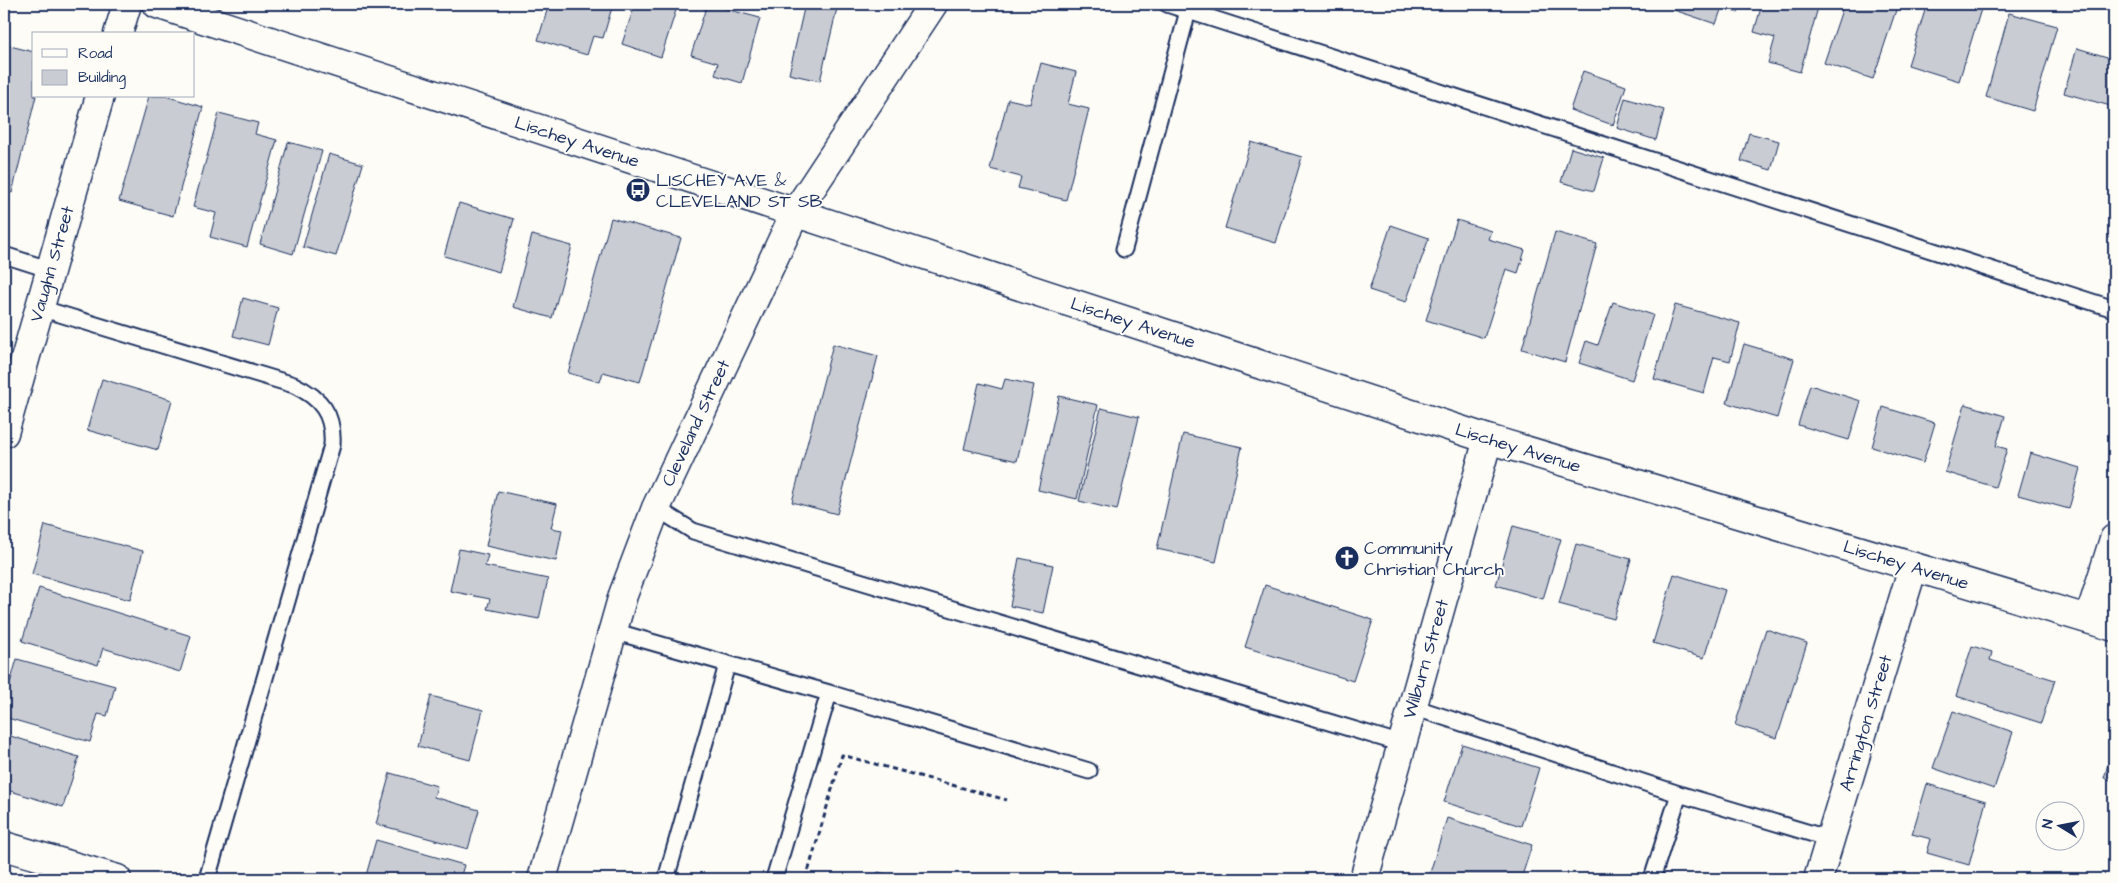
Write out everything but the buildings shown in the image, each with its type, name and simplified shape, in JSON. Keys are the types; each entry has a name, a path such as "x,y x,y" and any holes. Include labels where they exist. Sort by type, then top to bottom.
{"street":[{"path":"119,32 127,4"},
{"name":"Lischey Avenue","path":"157,4 1488,439 2102,623"},
{"name":"Cleveland Street","path":"542,879 623,595 656,508 795,213 933,4"},
{"name":"Vaughn Street","path":"4,433 99,98"},
{"name":"Wilburn Street","path":"1364,879 1488,439"},
{"path":"2102,623 2114,539"},
{"name":"Arrington Street","path":"1818,879 1914,567"},
{"path":"4,846 117,879"}],"lane":[{"path":"1167,4 2114,309"},
{"path":"1124,250 1188,11"},
{"path":"4,255 51,270"},
{"path":"40,308 294,385 306,391 318,401 329,415 333,430 332,445 207,879"},
{"path":"656,508 692,530 1402,744"},
{"path":"613,631 1090,771"},
{"path":"666,879 727,664"},
{"path":"774,879 829,693"},
{"path":"1413,708 1679,794 1830,839"},
{"path":"1652,879 1679,794"}],"path":[{"path":"806,879 842,755 1007,800"}],"place":[{"name":"LISCHEY AVE & CLEVELAND ST SB","path":"638,190"},
{"name":"Community Christian Church","path":"1347,558"}]}
